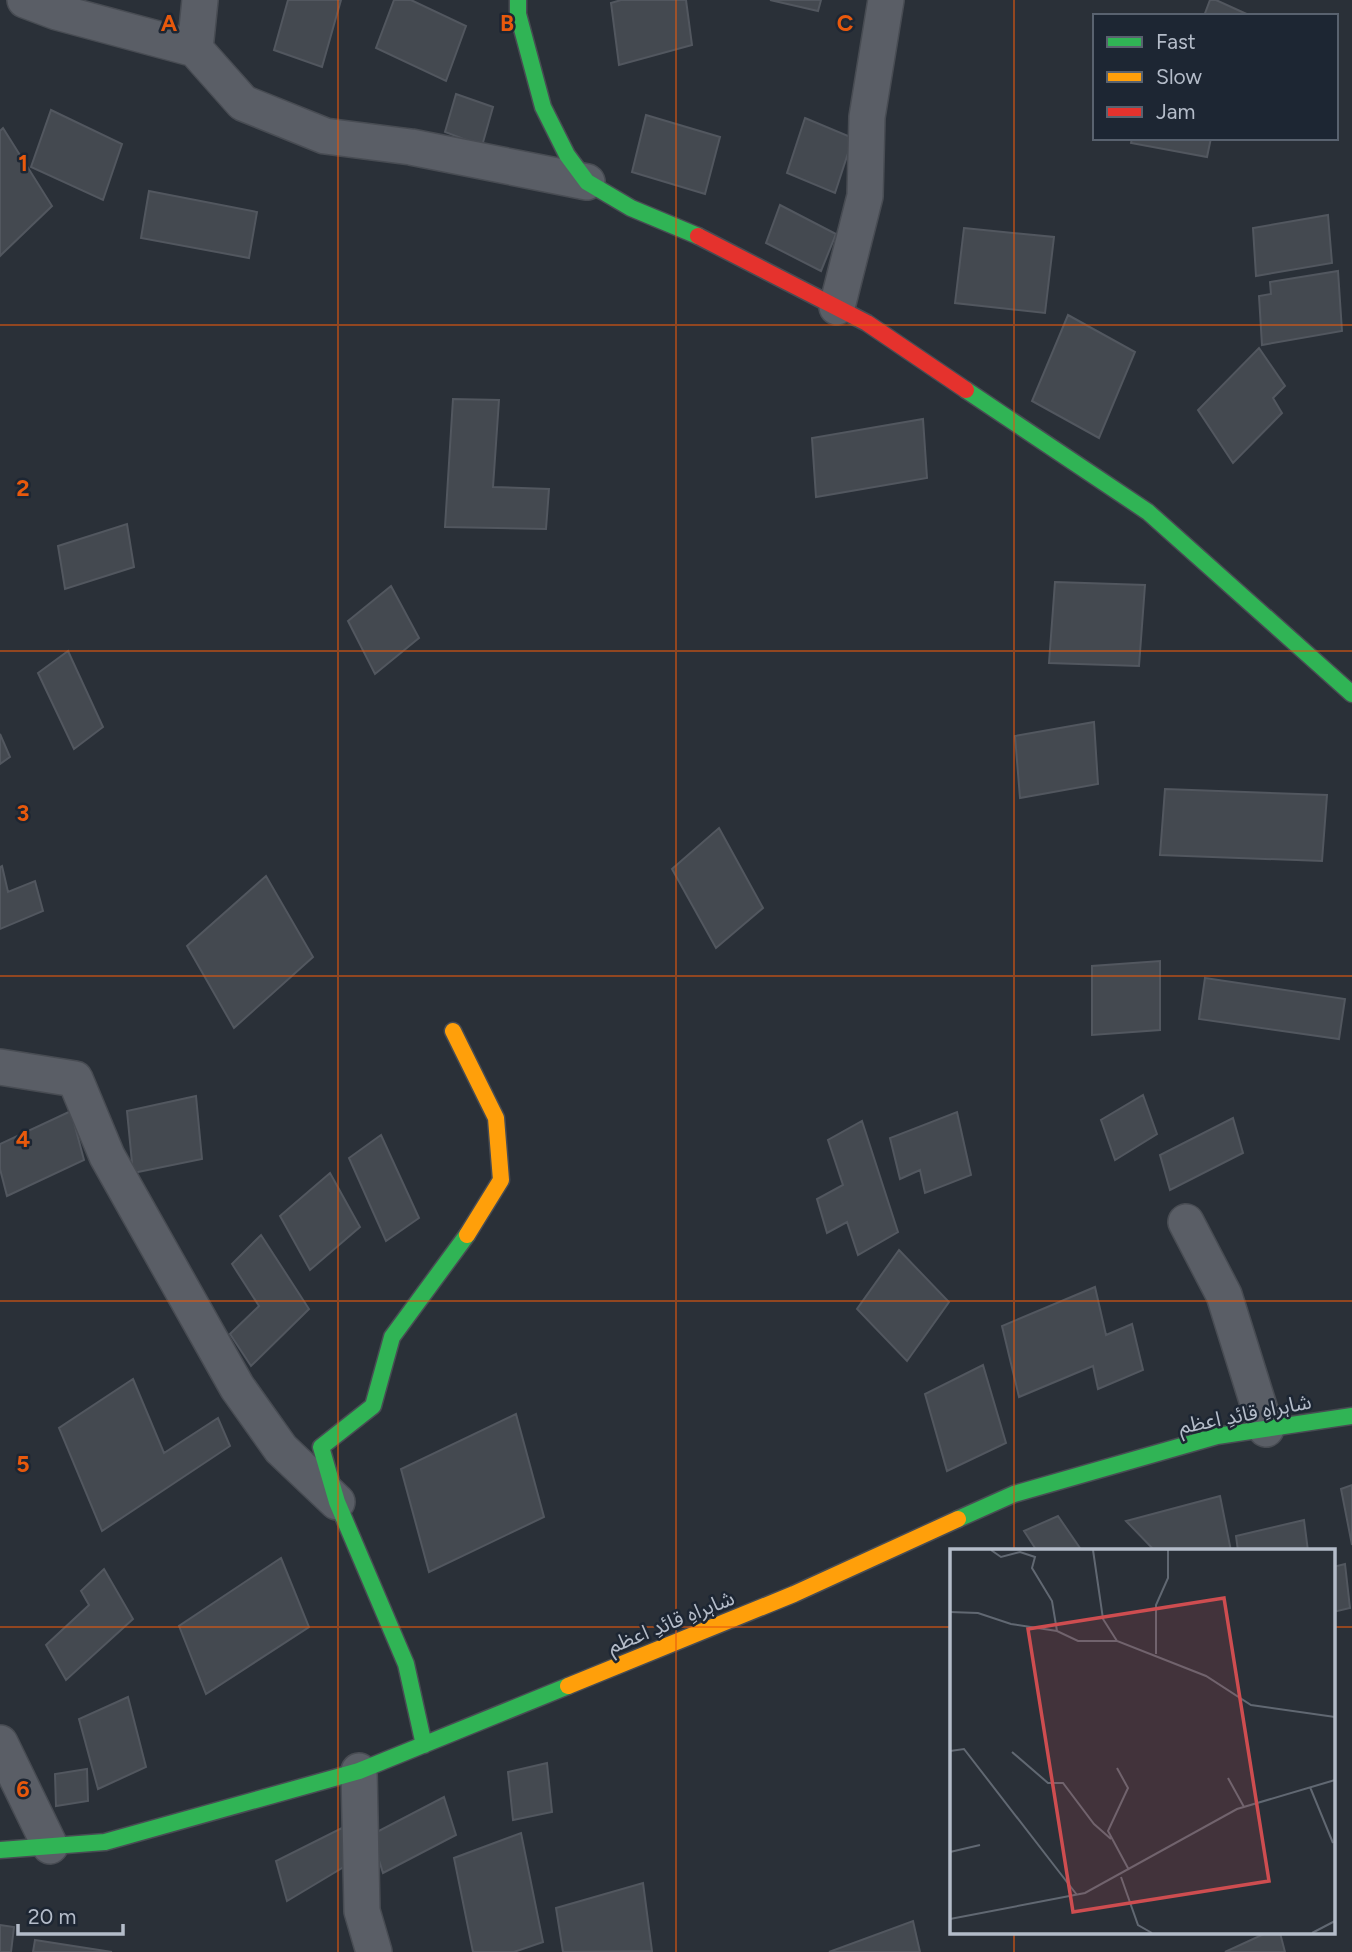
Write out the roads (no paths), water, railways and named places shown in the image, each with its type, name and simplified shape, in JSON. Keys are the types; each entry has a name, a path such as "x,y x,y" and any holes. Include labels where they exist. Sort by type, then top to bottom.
{"main road":[{"path":"518,0 518,14 543,107 567,155 587,182 631,208 699,236 867,323 1148,512 1352,694"},
{"path":"424,1745 405,1664 337,1502 321,1447 373,1406 392,1337 473,1227 501,1180 496,1118 453,1031"},
{"name":"شاہراہِ قائدِ اعظم","path":"0,1850 105,1842 359,1770 794,1594 1014,1494 1217,1436 1352,1416"}],"street":[{"path":"24,0 57,12 195,49 243,103 325,136 411,147 587,182"},
{"path":"195,49 201,0"},
{"path":"837,307 865,196 867,117 886,0"},
{"path":"0,1067 75,1079 107,1156 237,1387 281,1450 337,1502"},
{"path":"1186,1222 1224,1295 1266,1429"},
{"path":"0,1743 50,1846"},
{"path":"359,1770 362,1911 374,1952"}]}
